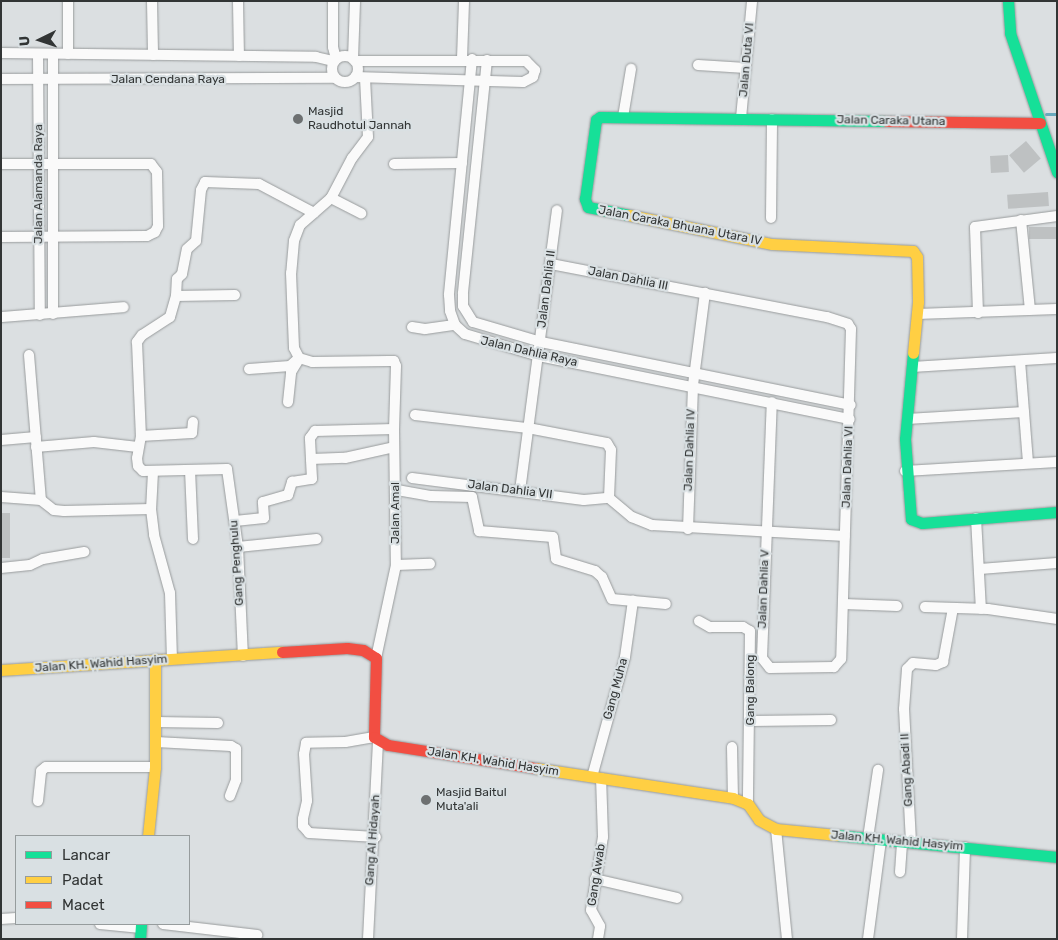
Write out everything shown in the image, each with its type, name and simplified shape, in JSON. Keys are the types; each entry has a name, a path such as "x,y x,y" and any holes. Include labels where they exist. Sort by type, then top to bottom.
{"street":[{"path":"68,1 68,54"},
{"path":"152,1 154,55"},
{"path":"238,1 238,56"},
{"path":"334,1 333,47 335,60 331,68 334,78 347,82 360,78 529,81 535,70 526,61 467,59 354,60 344,56 335,60"},
{"path":"299,358 294,348 291,273 296,233 305,218 331,198 352,158 368,137 360,78 354,60 355,1"},
{"name":"Jalan Duta VI","path":"741,118 752,1"},
{"path":"1008,1 1010,33 1057,172"},
{"path":"412,327 425,329 456,324 450,311 449,295 470,79 464,2"},
{"name":"Jalan Cendana Raya","path":"1,53 316,57 335,60"},
{"name":"Jalan Alamanda Raya","path":"38,54 40,315"},
{"name":"Jalan Alamanda Raya","path":"53,54 53,314"},
{"name":"Jalan Dahlia Raya","path":"487,60 463,306 473,322 484,328 541,342 852,405"},
{"path":"698,65 746,68"},
{"path":"623,117 631,69"},
{"name":"Jalan Cendana Raya","path":"1,79 54,81 334,78"},
{"name":"Jalan Caraka Bhuana Utara IV","path":"741,118 600,117 596,120 584,200 588,207 772,244 913,251 917,258 917,314"},
{"name":"Jalan Caraka Utana","path":"741,118 1039,119"},
{"path":"771,218 772,119"},
{"path":"394,164 462,163"},
{"path":"1,164 145,164 155,167 158,172 155,232 147,236 1,237"},
{"path":"193,539 190,470 153,472 143,471 138,466 138,447 141,436 137,342 142,335 170,317 176,296 177,279 182,274 187,249 196,241 201,190 205,182 259,184 314,212"},
{"path":"331,198 361,213"},
{"name":"Jalan Dahlia II","path":"520,491 557,210"},
{"path":"978,313 976,227 1057,216"},
{"path":"1021,220 1030,310"},
{"name":"Jalan Dahlia III","path":"551,264 839,320 852,329"},
{"path":"695,372 706,293"},
{"path":"176,296 234,295"},
{"path":"1,317 124,307"},
{"path":"1057,309 917,314 907,419 906,471 908,512 911,519 922,523 1057,512"},
{"name":"Jalan Dahlia Raya","path":"456,324 465,334 478,341 539,356 693,385 850,419"},
{"name":"Jalan Dahlia VI","path":"834,667 841,659 844,604 845,536 852,405 852,329"},
{"path":"29,355 41,500"},
{"path":"249,369 290,366 299,358"},
{"path":"288,402 291,372 299,358"},
{"name":"Jalan Amal","path":"299,358 312,362 394,361 396,366 394,429 397,490 396,565 376,658"},
{"path":"912,367 1057,358"},
{"path":"1020,360 1028,463"},
{"name":"Jalan Dahlia IV","path":"688,529 695,372"},
{"path":"766,534 772,402"},
{"path":"907,419 1024,412"},
{"path":"415,415 528,428 607,443 611,450 609,498 638,521 652,526 766,534 845,536"},
{"path":"141,436 191,434 193,422"},
{"path":"235,521 264,518 263,502 288,495 292,482 312,479 310,438 319,430 394,429"},
{"path":"1,440 94,442 138,447"},
{"path":"311,459 345,458 394,447"},
{"path":"906,471 1057,462"},
{"name":"Gang Penghulu","path":"190,470 227,469 238,547 243,656"},
{"path":"153,472 151,508 154,535 170,593 172,658"},
{"name":"Jalan Dahlia VII","path":"412,478 584,500 609,498"},
{"path":"397,490 431,496 472,497 479,531 553,537 556,559 595,571 602,576 612,599 666,604"},
{"path":"1,497 41,500 54,510 64,511 151,508"},
{"path":"976,518 981,608"},
{"name":"Jalan Dahlia V","path":"766,534 761,649 766,665 770,668 834,667"},
{"path":"238,547 317,538"},
{"path":"1,568 30,565 43,559 84,552"},
{"path":"980,569 1057,563"},
{"path":"396,565 430,564"},
{"name":"Gang Muha","path":"597,777 626,657 633,601"},
{"path":"844,604 897,606"},
{"path":"925,607 981,608 1057,619"},
{"name":"Gang Abadi II","path":"900,872 906,842 908,666 913,663 940,665 943,662 952,608"},
{"name":"Gang Balong","path":"699,621 704,621 710,627 743,627 750,630 751,721 748,804"},
{"name":"Jalan KH. Wahid Hasyim","path":"1,670 347,648 363,650 376,658"},
{"path":"376,658 372,722 377,739 306,743 304,754 307,801 303,819 303,826 309,833 376,838"},
{"path":"148,835 156,742 155,659"},
{"path":"751,721 831,720"},
{"path":"156,722 218,724"},
{"name":"Jalan KH. Wahid Hasyim","path":"377,739 461,758 733,798 748,804 759,820 776,829 1057,857"},
{"name":"Gang Al Hidayah","path":"368,939 376,838 377,739"},
{"path":"156,742 231,746 236,749 236,780 230,796"},
{"path":"732,747 733,798"},
{"path":"38,801 41,771 46,767 155,767"},
{"path":"868,838 878,770"},
{"name":"Gang Awab","path":"597,777 603,837 591,910 600,926 598,939"},
{"path":"776,829 787,939"},
{"path":"868,939 881,840"},
{"path":"962,939 965,847"},
{"path":"595,879 678,898"},
{"path":"1,919 15,918"},
{"path":"107,925 140,930"},
{"path":"171,925 257,935"}],"building":[{"path":"1026,141 1041,159 1024,173 1009,155"},
{"path":"1008,155 1009,172 991,173 990,156"},
{"path":"1048,192 1049,206 1008,209 1007,195"},
{"path":"1029,227 1057,227 1057,239 1029,239"},
{"path":"1,513 10,513 10,558 1,558"}],"waterway":[{"path":"1046,114 1057,114"}],"traffic: fast":[{"path":"1008,1 1010,33 1057,172"},
{"path":"629,215 588,207 585,199 596,120 600,117 886,121"},
{"path":"913,353 905,439 911,519 922,523 1057,512"},
{"path":"837,835 1057,857"},
{"path":"140,939 141,925"}],"traffic: slow":[{"path":"629,215 772,244 913,251 917,257 918,302 913,353"},
{"path":"1,670 282,652"},
{"path":"148,835 155,767 155,659"},
{"path":"535,768 733,798 748,804 759,820 776,829 837,835"}],"traffic: jam":[{"path":"886,121 1040,123"},
{"path":"282,652 347,648 363,650 376,658 374,737 388,745 535,768"}],"place":[{"name":"Masjid Raudhotul Jannah","path":"298,119"},
{"name":"Masjid Baitul Muta'ali","path":"426,800"}]}
